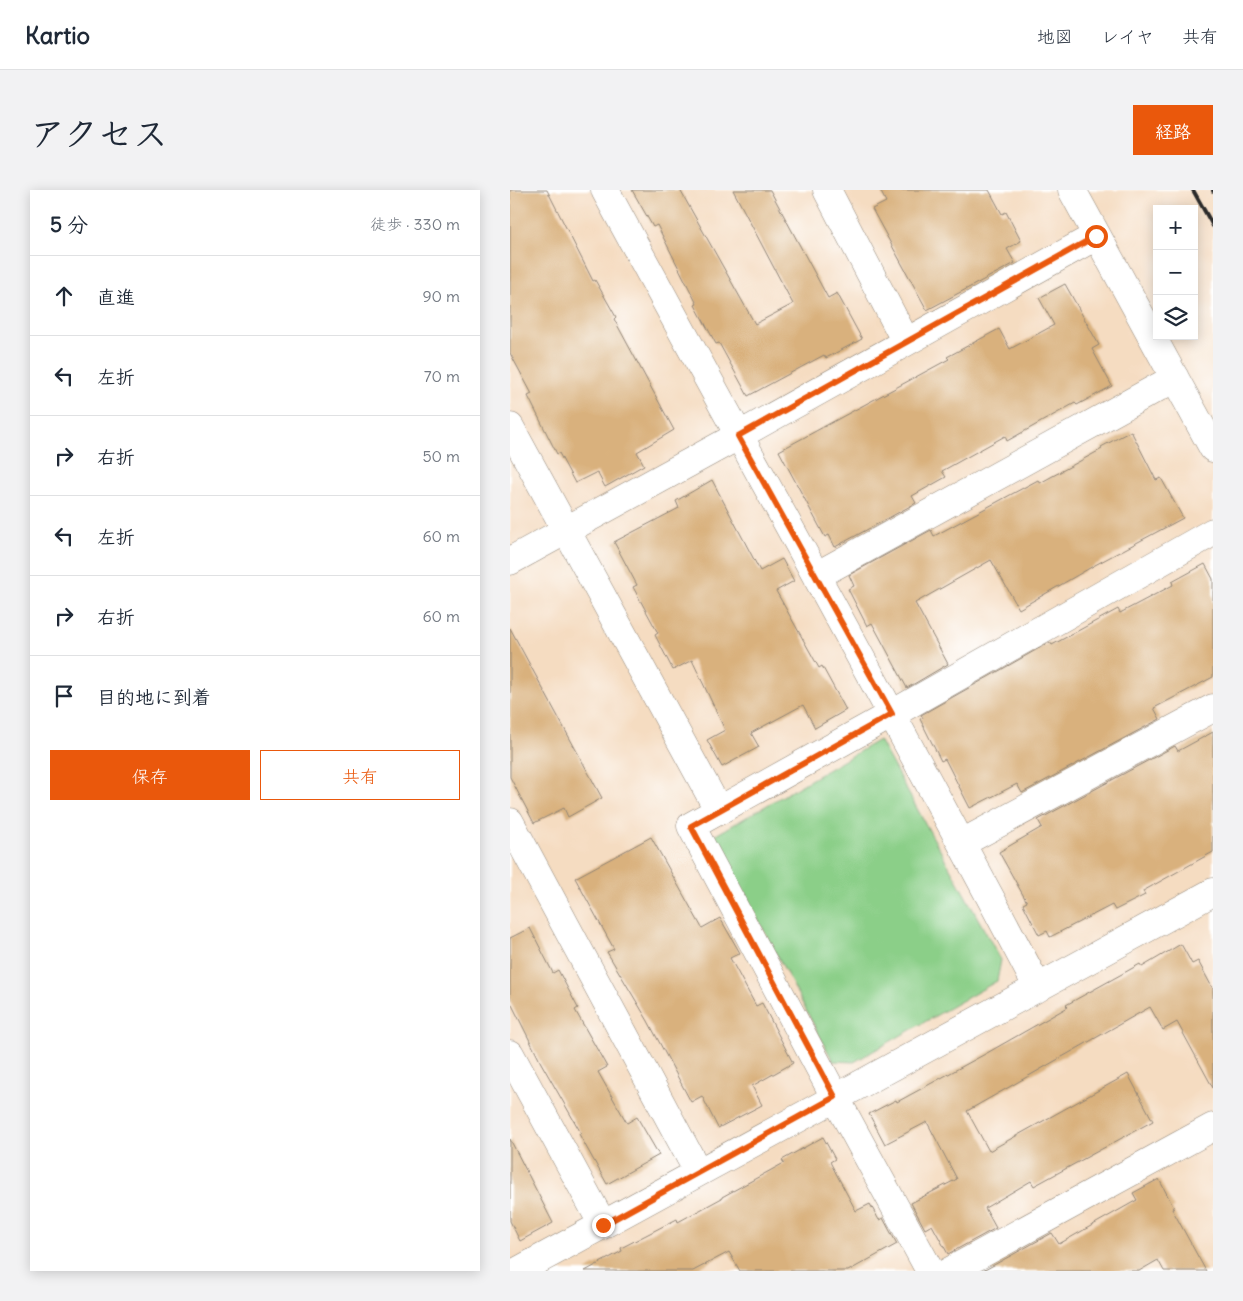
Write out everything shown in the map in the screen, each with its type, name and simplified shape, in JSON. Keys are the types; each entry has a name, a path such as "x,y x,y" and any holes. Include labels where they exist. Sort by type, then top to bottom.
{"street":[{"path":"605,190 962,843 1038,988"},
{"path":"827,190 906,342"},
{"path":"1072,190 1213,448"},
{"path":"510,561 1096,236"},
{"path":"816,576 1175,378"},
{"path":"510,427 719,811"},
{"path":"930,1271 691,826 1213,532"},
{"path":"962,843 1213,708"},
{"path":"510,822 698,1172"},
{"path":"518,1271 1213,892"},
{"path":"510,1054 518,1088 603,1225"},
{"path":"950,1271 1213,1127"}],"green space":[{"path":"879,740 1001,960 997,981 854,1062 833,1061 714,836"}],"building":[{"path":"510,190 547,190 593,281 595,280 616,317 614,319 674,430 637,452 644,465 605,487 597,472 575,483 559,453 557,454 528,396 532,394 510,353"},
{"path":"632,190 680,190 755,324 793,304 733,190 770,190 828,298 837,293 862,339 826,358 824,355 748,396 719,343 716,344 695,305 697,304 657,225 653,227"},
{"path":"880,190 989,190 1002,214 1006,212 1021,241 1007,249 1015,263 927,310 872,209 886,202"},
{"path":"1065,284 1099,345 1092,349 1112,386 1077,405 1075,403 1007,441 1005,436 942,471 946,477 912,496 916,503 835,547 829,535 825,537 779,451 949,359 947,357 999,329 1010,349 1054,325 1039,298"},
{"path":"1131,431 1156,480 1161,478 1183,518 1095,565 1019,609 991,560 915,603 948,664 907,688 872,623 867,626 848,589 854,586 849,575 931,530 934,536 1038,480 1040,483"},
{"path":"712,480 760,571 782,559 794,581 776,591 819,668 822,666 846,710 815,728 803,705 751,733 759,747 722,767 707,740 725,730 692,660 673,670 655,635 658,633 633,587 637,585 614,542 679,508 676,501"},
{"path":"1205,564 1213,579 1213,677 1154,708 1160,719 1022,793 1017,784 970,808 945,759 941,761 920,719 923,718 921,715 1050,642 1052,645 1118,609 1120,613 1173,585 1172,582"},
{"path":"510,628 602,798 568,817 564,808 534,823 510,777"},
{"path":"1213,732 1213,852 1143,891 1145,895 1115,910 1112,905 1050,937 1047,931 1039,935 1023,904 1027,902 999,852 1042,827 1038,820 1175,746 1178,751"},
{"path":"651,837 702,928 720,918 740,953 730,958 756,1006 762,1003 793,1063 752,1086 762,1105 718,1128 702,1096 691,1102 648,1021 607,952 614,949 575,878"},
{"path":"530,928 553,973 558,970 578,1008 575,1010 607,1067 598,1072 627,1123 637,1117 659,1155 607,1184 579,1134 581,1133 541,1063 510,1001 510,938"},
{"path":"1181,944 1192,964 1198,961 1213,989 1213,1088 1177,1022 1163,1030 1150,1007 967,1111 989,1151 1128,1074 1153,1121 1034,1186 1031,1181 985,1208 996,1228 948,1254 932,1225 925,1229 911,1203 957,1179 927,1122 885,1144 869,1114 896,1100 897,1102 987,1053 1068,1007 1066,1005 1140,964 1142,967"},
{"path":"823,1137 835,1159 830,1162 856,1211 870,1204 879,1220 883,1218 897,1244 848,1271 740,1271 729,1252 693,1271 585,1271 622,1251 621,1248 677,1219 678,1222 722,1198 784,1163 782,1160"},
{"path":"510,1139 553,1223 520,1241 510,1221"},
{"path":"1159,1179 1174,1208 1172,1209 1206,1271 1164,1271 1158,1260 1139,1271 983,1271 1052,1233 1059,1244 1137,1200 1133,1193"}],"railway":[{"path":"1193,190 1213,226"}],"route":[{"path":"603,1225 835,1097 691,826 892,714 738,436 1096,236"}]}
